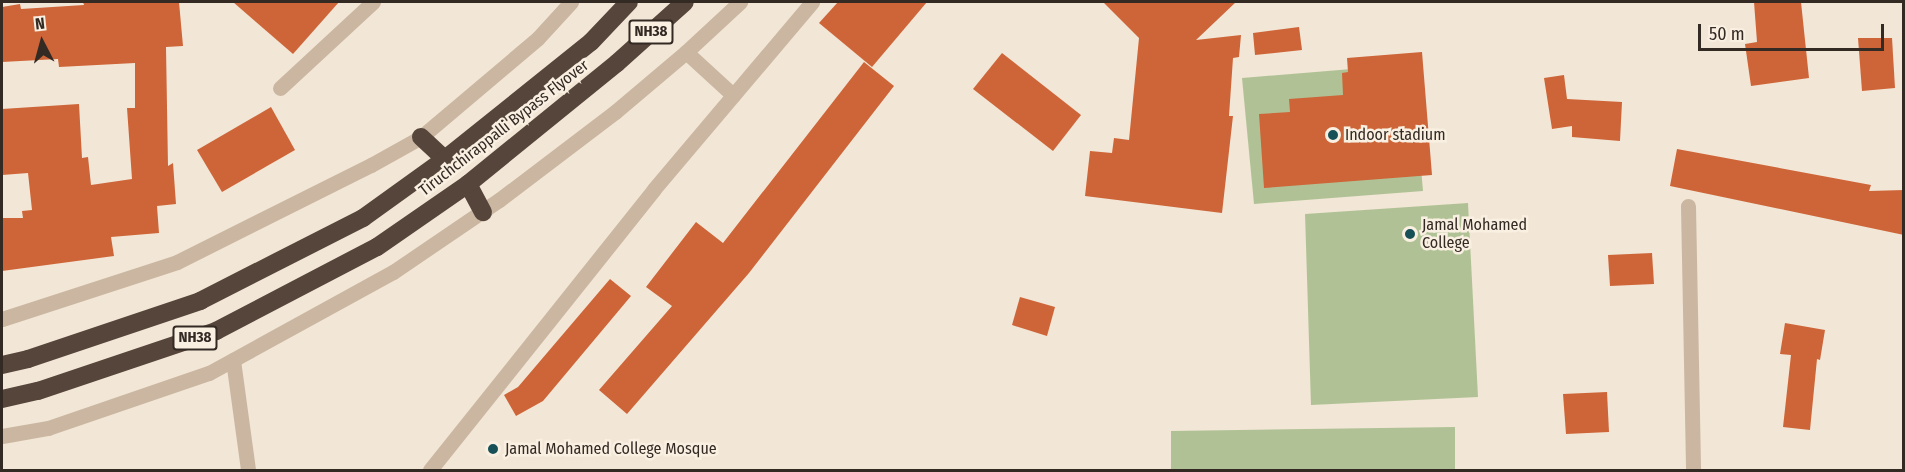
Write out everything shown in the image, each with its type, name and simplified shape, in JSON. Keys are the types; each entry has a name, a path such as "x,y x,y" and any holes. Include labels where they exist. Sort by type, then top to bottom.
{"highway":[{"name":"Tiruchchirappalli Bypass Flyover","path":"2,365 28,359 200,301 363,218 445,159 591,42 629,2"},
{"name":"Tiruchchirappalli Bypass Flyover","path":"2,399 38,391 216,331 377,247 468,184 617,63 685,2"},
{"path":"421,137 445,159"},
{"path":"468,184 483,212"}],"street":[{"path":"280,88 373,2"},
{"path":"2,319 177,262 371,165 421,137 538,38 571,2"},
{"path":"2,436 48,428 209,373 393,272 483,212 615,112 686,52 740,2"},
{"path":"430,471 654,189 812,2"},
{"path":"686,52 733,95"},
{"path":"1688,206 1693,471"},
{"path":"233,360 248,471"}],"green space":[{"name":"Indoor stadium","path":"1412,64 1423,191 1254,204 1242,78"},
{"path":"1468,203 1478,397 1311,405 1305,214"},
{"path":"1455,427 1455,470 1171,470 1171,431"}],"building":[{"path":"83,2 179,2 183,46 166,47 168,166 173,163 176,204 157,206 159,233 111,237 114,256 2,271 2,218 23,218 22,211 32,210 28,173 2,175 2,109 79,104 82,158 88,157 91,185 132,179 127,108 135,108 135,63 59,67 58,59 2,62 2,7 20,4 21,9 84,5"},
{"path":"233,2 339,2 293,54"},
{"path":"838,2 927,2 872,67 819,23"},
{"path":"1103,2 1236,2 1196,40 1241,35 1239,57 1233,58 1229,116 1233,116 1222,213 1085,196 1090,151 1112,153 1114,138 1129,140 1139,38"},
{"path":"1754,2 1801,2 1809,78 1751,86 1745,44 1757,42"},
{"path":"1299,27 1302,50 1255,55 1253,33"},
{"path":"1858,38 1892,38 1895,88 1862,91"},
{"name":"Indoor stadium","path":"1422,52 1432,175 1264,188 1259,114 1290,112 1289,99 1343,95 1342,73 1348,72 1347,58"},
{"path":"1002,53 1081,115 1053,151 973,89"},
{"path":"864,62 894,86 749,273 627,414 599,390 672,306 646,287 696,222 723,243"},
{"path":"1564,75 1567,99 1622,102 1620,141 1572,137 1572,126 1552,129 1544,78"},
{"path":"271,107 295,150 222,192 197,150"},
{"path":"1677,149 1871,185 1869,191 1904,190 1904,235 1670,186"},
{"path":"1652,253 1654,284 1610,286 1608,255"},
{"path":"610,279 631,296 543,401 516,416 504,395 518,387"},
{"path":"1020,297 1055,307 1047,336 1012,325"},
{"path":"1785,323 1825,330 1820,360 1817,359 1810,430 1783,427 1791,355 1780,354"},
{"path":"1607,392 1609,432 1566,434 1563,394"}],"place":[{"name":"Indoor stadium","path":"1333,135"},
{"name":"Jamal Mohamed College","path":"1410,234"},
{"name":"Jamal Mohamed College Mosque","path":"493,449"}]}
